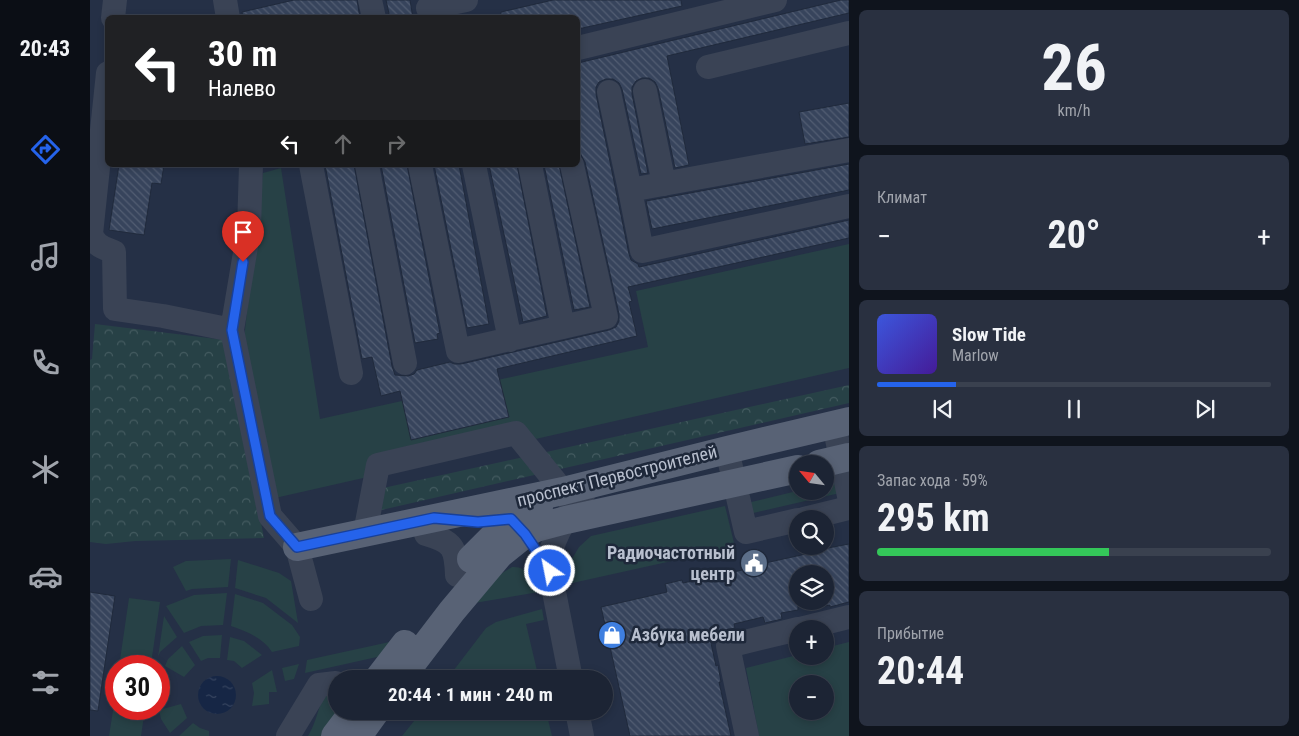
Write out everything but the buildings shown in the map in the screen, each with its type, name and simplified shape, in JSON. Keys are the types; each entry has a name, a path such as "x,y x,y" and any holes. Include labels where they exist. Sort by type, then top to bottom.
{"main road":[{"name":"проспект Первостроителей","path":"299,553 365,533 430,526 563,491 841,423"},
{"name":"проспект Первостроителей","path":"518,527 536,528 789,471"},
{"path":"386,670 465,581 500,554 518,527 563,491"},
{"path":"299,553 430,526 485,530 518,527"},
{"path":"406,670 465,581 485,530"},
{"path":"336,736 348,720"},
{"path":"358,736 370,720"}],"street":[{"path":"113,15 115,0"},
{"path":"225,0 228,15"},
{"path":"370,0 373,15"},
{"path":"428,8 466,0"},
{"path":"580,48 774,0"},
{"path":"708,67 849,33"},
{"path":"645,91 664,184"},
{"path":"609,92 642,251 849,206"},
{"path":"105,101 91,234 94,242 114,252 116,309 232,330"},
{"path":"630,190 849,150"},
{"path":"251,167 249,229 232,330 270,516 299,553 310,600"},
{"path":"311,167 351,373"},
{"path":"368,167 405,363"},
{"path":"420,167 458,351 606,317 572,167"},
{"path":"474,167 510,340"},
{"path":"530,167 563,327"},
{"path":"841,423 836,460 849,496"},
{"path":"365,533 378,465 516,433 563,491"},
{"path":"727,450 746,532 789,522"},
{"path":"569,670 550,571 553,547 566,520 591,484"},
{"path":"834,512 849,508"},
{"path":"430,526 456,554 465,581"},
{"path":"518,527 550,571"},
{"path":"834,621 849,617"},
{"path":"747,736 728,646 789,631"},
{"path":"288,736 320,685 328,684"},
{"path":"579,720 582,736"}],"green space":[{"path":"281,168 320,419 648,347 636,291 849,244 849,368 275,498 244,338 263,173"},
{"path":"95,324 225,340 264,538 135,541 106,544 90,542 90,360 92,359"},
{"path":"849,385 849,403 377,511 365,492"},
{"path":"838,482 840,493 834,494 834,483"},
{"path":"789,493 789,500 810,500 749,514 747,503"},
{"path":"725,506 735,547 568,584 569,564 579,547 591,536"},
{"path":"231,559 228,587 186,591 173,567 186,561"},
{"path":"238,560 279,573 291,581 298,623 266,598 235,588"},
{"path":"512,567 526,571 539,592 474,603 499,575"},
{"path":"227,593 223,625 201,626 184,633 166,606 194,595"},
{"path":"235,594 263,603 292,625 300,637 299,646 272,652 259,639 231,626"},
{"path":"129,598 160,602 152,655 121,655"},
{"path":"542,609 544,620 526,624 537,670 454,670 486,628 496,622"},
{"path":"164,616 177,637 158,655"},
{"path":"222,635 220,658 208,658 201,661 189,642 203,636"},
{"path":"230,637 244,641 262,655 242,668 234,661 227,660"},
{"path":"394,641 386,655 305,673 307,660"},
{"path":"849,642 849,736 759,736 746,668 789,657 789,665 834,665 834,646"},
{"path":"182,646 195,665 184,677 170,669 170,657"},
{"path":"299,664 294,679 285,681 282,668"},
{"path":"272,670 277,692 269,692 269,704 252,706 254,693 252,683"},
{"path":"328,693 328,720 335,720 324,736 308,736 313,726 325,694"},
{"path":"181,704 187,718 170,733 162,720 170,720 170,707"},
{"path":"112,720 143,720 141,736 109,736"},
{"path":"415,720 548,720 552,736 402,736"},
{"path":"193,723 209,731 209,736 179,736"}],"water":[{"path":"217,676 231,681 236,695 231,709 217,714 203,709 198,695 203,681"}],"place":[{"name":"Радиочастотный центр","path":"754,563"},
{"name":"Азбука мебели","path":"612,635"}],"route":[{"path":"243,262 232,330 270,516 297,547 434,518 478,522 511,519 525,534 550,571"}]}
